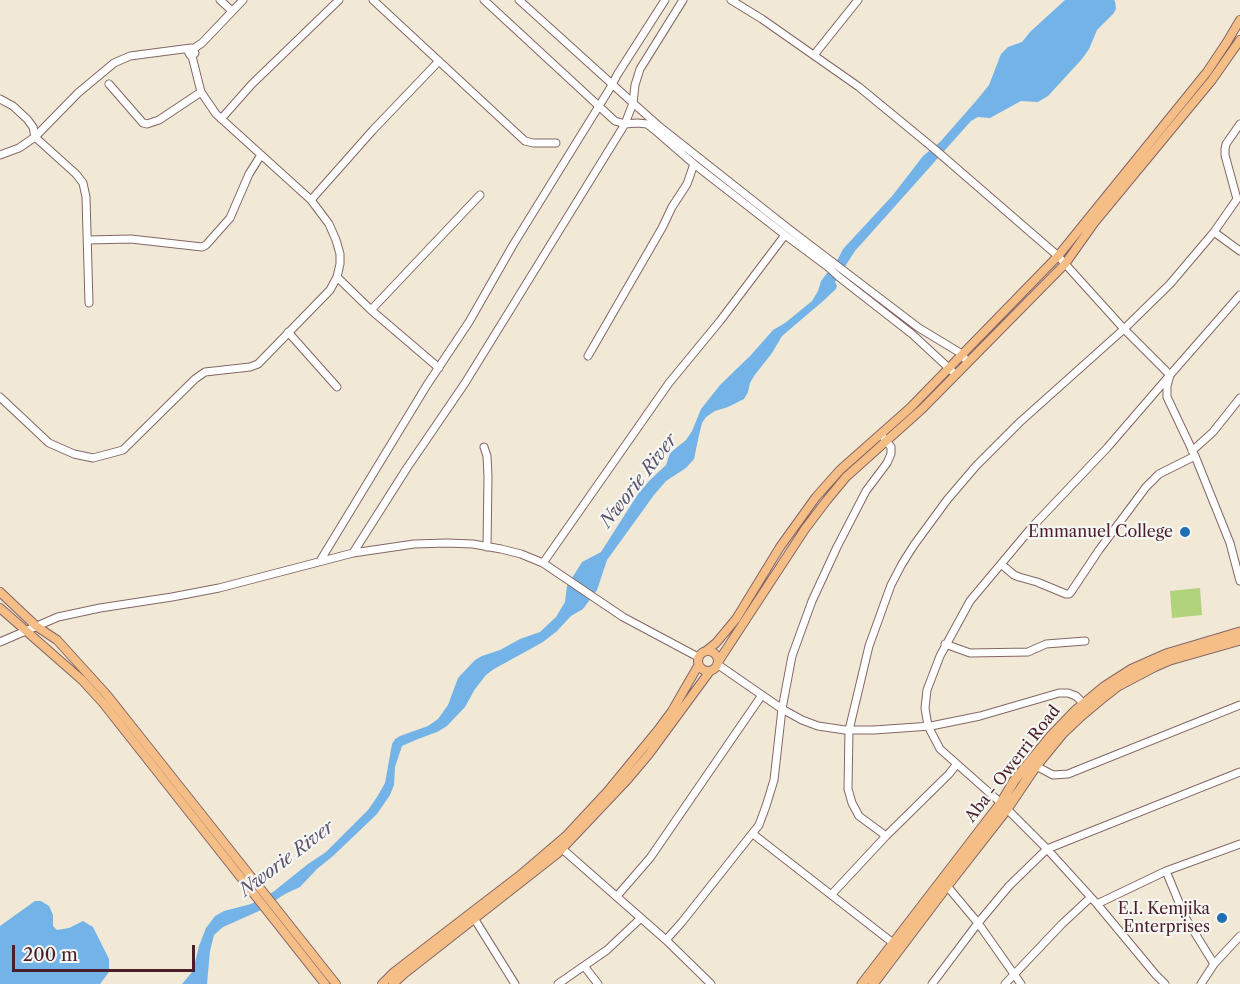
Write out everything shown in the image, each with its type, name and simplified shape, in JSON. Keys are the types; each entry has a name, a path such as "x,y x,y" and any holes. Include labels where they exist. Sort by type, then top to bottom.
{"highway":[{"name":"Aba - Owerri Road","path":"873,984 1004,806 1014,781 1058,728 1086,706 1113,680 1149,661 1240,632"},
{"name":"Aba - Owerri Road","path":"862,984 1086,706 1118,686 1170,660 1240,640"}],"main road":[{"path":"560,847 672,711 702,652 716,642 736,619 780,547 816,496 840,470 922,409 952,371 962,354 1058,256 1207,72 1240,20"},
{"path":"952,371 967,362 1065,264 1101,215 1212,80 1240,40"},
{"path":"382,984 396,980 519,876 560,847 628,779 710,671 715,669 805,529 846,477 884,438"},
{"path":"0,592 36,626 57,640 107,695 281,922 325,984"},
{"path":"0,608 82,680 103,703 252,884"},
{"path":"706,651 715,654 718,663"},
{"path":"698,661 702,670 710,671"},
{"path":"281,922 336,984"}],"street":[{"path":"220,0 232,11"},
{"path":"0,155 19,148 35,137 78,93 114,63 130,56 174,50 192,52 243,0"},
{"path":"221,119 252,84 339,0"},
{"path":"373,0 525,141 556,143"},
{"path":"484,0 615,121 626,124 647,124 785,235 844,270 919,328 962,354 967,362"},
{"path":"519,0 633,104 831,264 839,277 912,334 952,371"},
{"path":"320,561 469,321 622,66 665,0"},
{"path":"353,553 471,373 626,124 633,104 640,69 683,0"},
{"path":"731,0 762,18 859,87 932,147 1058,256 1124,329 1170,375"},
{"path":"814,55 858,0"},
{"path":"0,397 49,443 74,454 93,458 123,450 195,379 205,372 258,364 330,290 337,278 340,264 339,254 329,224 311,200 216,114 201,92 192,52"},
{"path":"311,200 373,130 439,61"},
{"path":"109,84 143,123 147,124 159,120 201,92"},
{"path":"0,99 13,106 27,119 33,127 35,137 83,183 86,196 89,303"},
{"path":"886,836 859,816 852,803 848,789 849,730 869,646 891,585 914,545 947,500 976,466 1020,422 1124,329 1170,284 1214,232 1239,198 1225,149 1240,124"},
{"path":"88,240 131,239 202,247 230,218 249,174 261,155"},
{"path":"588,356 687,184 694,164"},
{"path":"370,310 480,195"},
{"path":"1214,232 1240,251"},
{"path":"543,563 669,382 720,321 785,235"},
{"path":"337,278 370,310 439,368"},
{"path":"1165,984 1047,849 1004,806 940,750 928,726 925,708 927,690 945,644 970,602 1032,527 1107,448 1240,295"},
{"path":"1233,303 1240,308"},
{"path":"288,332 337,387"},
{"path":"1170,375 1167,397 1194,454 1230,543 1240,581"},
{"path":"1001,564 1014,575 1069,594 1146,487 1159,474 1194,454 1240,398"},
{"path":"666,940 759,825 772,787 790,662 812,601 837,547 866,492 891,454 891,447 884,438"},
{"path":"484,447 488,476 488,547"},
{"path":"1230,543 1240,540"},
{"path":"0,642 58,617 219,588 353,553 414,544 447,543 488,547 521,554 543,563 623,617 698,661"},
{"path":"945,644 970,653 1017,653 1033,651 1046,644 1085,641"},
{"path":"718,663 782,709 802,720 818,726 849,730 928,726 980,716 1059,693 1076,696 1086,706"},
{"path":"617,896 650,858 762,695"},
{"path":"1036,766 1053,776 1068,774 1240,705"},
{"path":"831,895 956,765"},
{"path":"932,984 1009,886 1047,849 1240,772"},
{"path":"753,834 893,943"},
{"path":"1097,904 1166,871 1240,844"},
{"path":"560,847 666,940 711,984"},
{"path":"1166,871 1185,917 1214,964"},
{"path":"946,886 978,923 1021,984"},
{"path":"1005,984 1090,898"},
{"path":"473,916 512,983"},
{"path":"558,984 616,943 641,918"},
{"path":"1201,984 1214,964 1240,936"},
{"path":"584,966 598,984"}],"green space":[{"path":"1200,588 1202,615 1172,618 1170,591"}],"water":[{"path":"1065,0 1115,1 1116,9 1097,30 1082,59 1048,96 1038,102 1021,101 990,118 978,117 971,121 855,251 835,282 836,289 782,336 754,376 744,399 706,417 702,423 694,459 686,468 666,481 654,495 607,560 597,590 583,609 571,616 543,642 486,675 465,707 447,726 402,746 395,767 394,785 377,814 300,887 259,911 223,927 214,935 207,984 182,984 193,971 206,928 215,916 224,911 251,904 273,892 326,852 368,810 385,783 392,744 395,739 428,726 438,719 448,705 458,678 475,660 540,632 556,617 565,602 567,586 582,562 601,552 638,494 666,465 670,453 686,440 701,409 720,385 773,330 812,301 821,281 843,249 893,195 923,156 940,142 989,85 1001,54 1008,47 1022,42"},
{"path":"35,901 41,901 49,906 53,915 53,926 57,930 69,928 83,921 93,927 109,959 109,972 100,984 0,984 0,926"}],"place":[{"name":"Emmanuel College","path":"1185,532"},
{"name":"E.I. Kemjika Enterprises","path":"1222,918"}],"water label":[{"name":"Nworie River","path":"639,481"},
{"name":"Nworie River","path":"287,859"}]}
